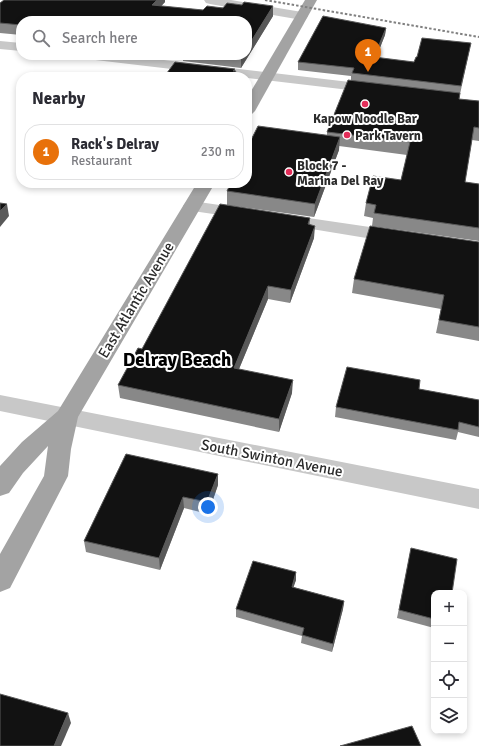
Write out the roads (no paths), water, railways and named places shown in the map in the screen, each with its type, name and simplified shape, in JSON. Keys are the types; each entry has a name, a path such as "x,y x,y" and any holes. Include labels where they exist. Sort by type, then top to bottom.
{"main road":[{"path":"252,102 311,0"},
{"name":"East Atlantic Avenue","path":"66,416 203,188"},
{"path":"0,486 6,476 33,444 66,416"},
{"path":"0,580 56,476 59,449 66,416"}],"street":[{"path":"210,0 302,16"},
{"path":"0,45 16,47"},
{"path":"130,60 233,72"},
{"path":"252,74 386,91"},
{"path":"192,206 412,239"},
{"name":"South Swinton Avenue","path":"0,403 479,500"}],"railway":[{"path":"265,0 479,37"}],"place":[{"name":"Rack's Delray","path":"368,72"},
{"name":"Kapow Noodle Bar","path":"365,104"},
{"name":"Park Tavern","path":"347,135"},
{"name":"Block 7 - Marina Del Ray","path":"289,172"}],"district":[{"name":"Delray Beach","path":"177,359"}]}
